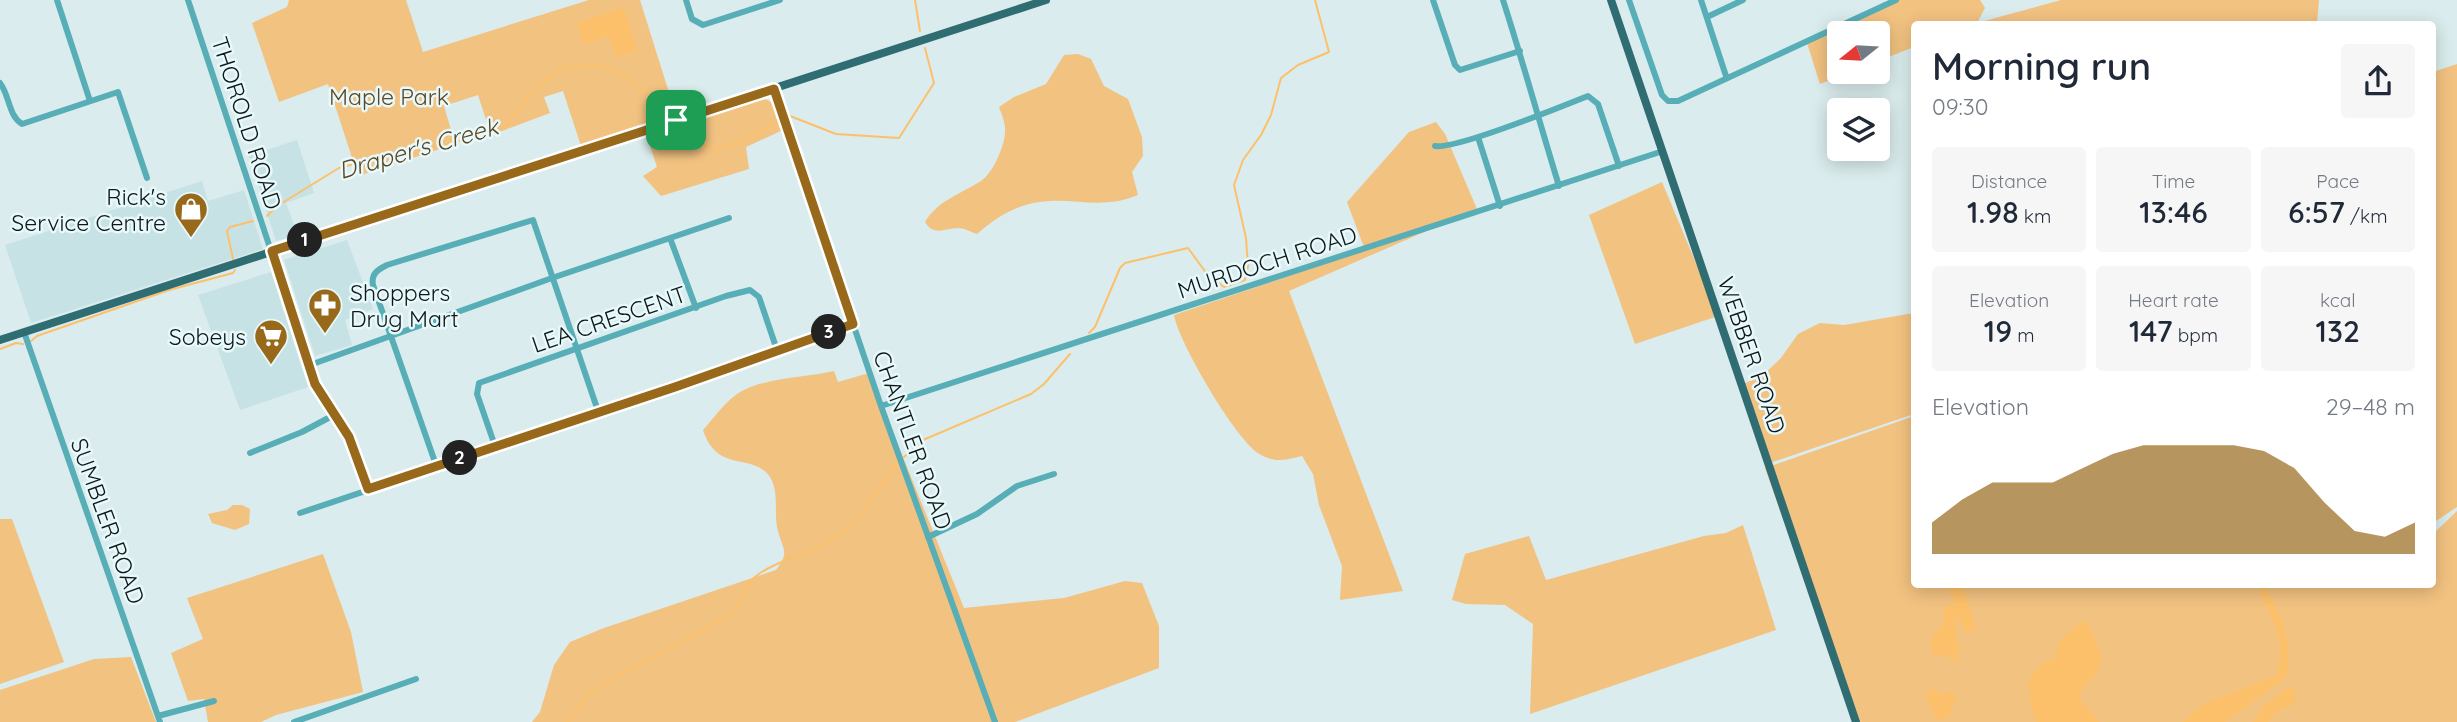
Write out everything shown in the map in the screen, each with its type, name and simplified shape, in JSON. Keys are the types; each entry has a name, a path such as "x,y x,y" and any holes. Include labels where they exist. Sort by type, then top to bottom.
{"main road":[{"path":"0,340 774,89 1036,1 1046,0"},
{"name":"WEBBER ROAD","path":"1611,0 1856,722"}],"street":[{"path":"57,0 90,101"},
{"name":"THOROLD ROAD","path":"188,0 319,393 349,437 368,489"},
{"path":"686,0 694,25 706,24 780,0"},
{"path":"1433,0 1455,65 1460,70 1520,51"},
{"path":"1503,0 1559,186"},
{"path":"1629,0 1662,95 1668,101 1678,101 1726,76 1896,0"},
{"path":"1700,0 1726,76"},
{"path":"1707,17 1743,0"},
{"path":"0,83 5,89 15,119 22,124 118,92 147,178"},
{"name":"CHANTLER ROAD","path":"774,89 881,406 995,722"},
{"path":"1435,146 1443,148 1478,137 1588,96 1594,99 1619,166"},
{"path":"1478,137 1500,206"},
{"name":"MURDOCH ROAD","path":"881,406 1663,151"},
{"path":"310,365 729,218"},
{"path":"436,465 372,279 376,271 387,265 533,220 598,411"},
{"path":"670,238 696,308"},
{"name":"LEA CRESCENT","path":"495,446 477,394 479,383 743,291 754,292 759,297 778,350"},
{"path":"300,513 853,324"},
{"name":"SUMBLER ROAD","path":"24,332 159,719"},
{"path":"250,453 302,432 334,415"},
{"path":"928,537 976,514 1017,486 1054,474"},
{"path":"293,722 416,679"},
{"path":"159,719 214,701"}],"shaded area":[{"path":"624,8 637,50 616,57 609,36 583,44 577,23"},
{"path":"297,140 314,193 286,203 298,235 276,241 249,156"},
{"path":"202,181 208,201 244,190 263,249 31,323 5,245"},
{"path":"347,240 373,309 345,320 352,345 315,356 284,260"},
{"path":"271,272 308,387 240,410 198,295"},
{"path":"1948,588 1964,588 1976,630 1965,632 1956,614 1956,635 1960,649 1956,655 1959,662 1957,663 1944,654 1936,656 1931,652 1931,638 1945,622 1943,608 1954,603"},
{"path":"2258,588 2266,588 2283,622 2289,651 2288,673 2280,682 2225,722 2182,722 2203,704 2276,676 2280,651 2272,618"},
{"path":"2081,622 2089,626 2099,648 2101,663 2096,674 2081,690 2080,698 2099,722 2037,722 2032,712 2028,681 2041,664 2054,659 2061,639"},
{"path":"2287,688 2295,690 2295,702 2292,705 2279,710 2268,722 2253,722 2266,704"},
{"path":"1934,689 1942,695 1953,691 1956,698 1950,715 1944,719 1936,719 1925,693"}],"green space":[{"name":"Maple Park","path":"289,0 406,0 423,52 589,0 640,0 676,115 581,146 563,91 544,97 550,113 491,135 478,95 444,106 455,144 358,176 328,84 279,102 252,23 287,7"},
{"path":"1896,0 1980,0 1985,8 1978,21 1911,21 1911,48 1890,56 1890,21 1849,21"},
{"path":"2061,0 2319,0 2317,21 1984,21"},
{"path":"1827,31 1827,81 1820,84 1806,40"},
{"path":"1078,54 1091,59 1104,86 1128,99 1142,137 1143,156 1132,172 1138,195 1110,202 1043,201 1029,204 1001,216 977,234 960,228 936,230 928,227 925,222 936,208 981,181 994,166 1005,133 999,107 1014,97 1046,84 1064,55"},
{"path":"2457,64 2457,507 2436,521 2436,71"},
{"path":"761,98 774,106 783,130 746,147 749,169 661,196 643,176 657,167 646,134"},
{"path":"1436,122 1445,134 1477,209 1289,291 1403,591 1340,600 1342,566 1319,505 1313,474 1302,456 1276,460 1261,455 1251,447 1224,412 1197,368 1174,315 1365,250 1347,202 1409,132"},
{"path":"1662,182 1718,316 1635,344 1589,215"},
{"path":"1911,314 1911,415 1770,463 1743,384 1762,376 1781,358 1798,334 1820,323 1844,325"},
{"path":"834,371 838,382 869,373 964,608 1064,598 1125,581 1142,583 1159,626 1159,668 1015,722 532,722 540,712 554,665 570,642 776,570 783,559 784,551 777,524 775,490 770,477 754,465 726,458 717,452 709,444 703,430 728,402 748,388 771,381"},
{"path":"1911,417 1911,588 2436,588 2436,531 2457,511 2457,722 1855,722 1765,468"},
{"path":"233,505 250,509 249,524 235,530 212,523 208,514 227,510"},
{"path":"0,519 12,519 64,662 0,684"},
{"path":"1743,525 1776,630 1530,714 1533,624 1505,605 1466,604 1452,600 1465,554 1529,536 1546,580 1704,536 1726,533"},
{"path":"323,554 351,632 363,692 276,715 261,722 208,722 204,699 188,701 171,653 203,639 187,598"},
{"path":"131,657 156,722 0,722 0,690 94,659"}],"waterway":[{"path":"915,0 920,31"},
{"name":"Draper's Creek","path":"1089,333 1095,327 1120,268 1125,263 1188,248 1207,274 1224,287 1245,280 1248,266 1246,238 1234,185 1243,160 1271,115 1281,78 1298,65 1329,52 1315,0"},
{"name":"Draper's Creek","path":"790,116 836,134 899,138 934,83 925,48"},
{"name":"Draper's Creek","path":"267,216 277,206 339,168 373,159 421,152 503,128 532,93 559,69 595,65 617,71 658,101 668,115"},
{"name":"Draper's Creek","path":"676,128 684,135 715,150 741,141 778,122"},
{"name":"Draper's Creek","path":"233,259 227,231 230,227 253,221"},
{"name":"Draper's Creek","path":"31,341 37,336 169,290 233,273 235,270"},
{"name":"Draper's Creek","path":"0,349 16,343 23,344"},
{"name":"Draper's Creek","path":"904,457 923,440 1031,394 1044,384 1070,354"},
{"name":"Draper's Creek","path":"568,722 587,695 601,685 729,616 750,582 760,573 817,548 845,531 897,463"}],"place":[{"name":"Rick's Service Centre","path":"191,239"},
{"name":"Shoppers Drug Mart","path":"325,335"},
{"name":"Sobeys","path":"271,366"}],"route":[{"path":"774,89 853,324 675,387 368,489 349,437 315,384 272,251 676,120 774,89"}]}
